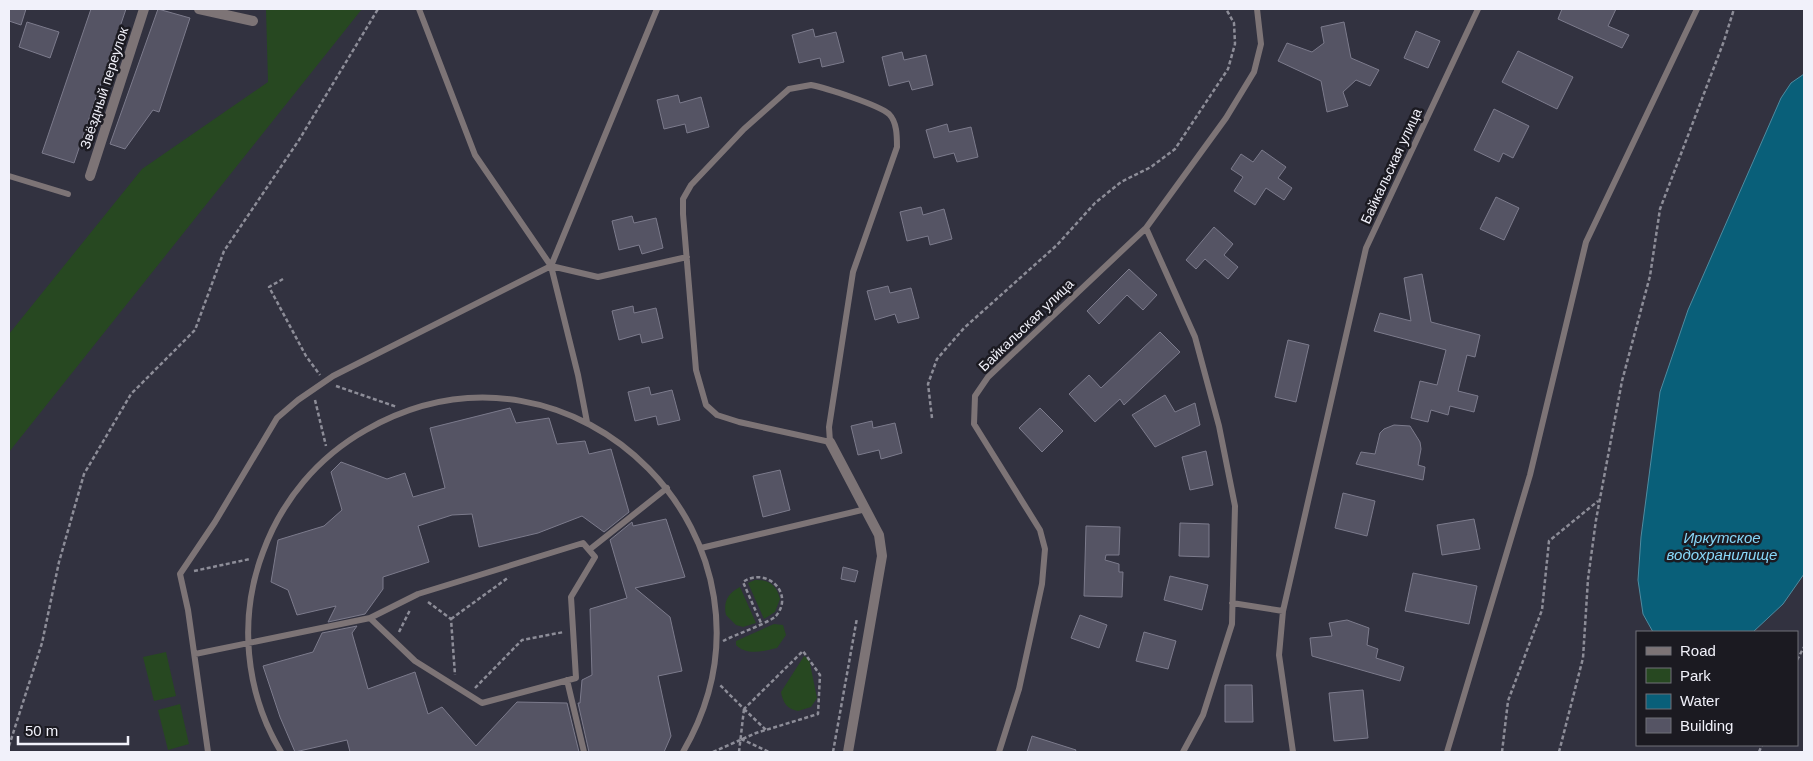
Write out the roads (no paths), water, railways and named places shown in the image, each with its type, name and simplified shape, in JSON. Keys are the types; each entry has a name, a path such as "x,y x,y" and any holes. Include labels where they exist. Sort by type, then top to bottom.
{"street":[{"name":"Звёздный переулок","path":"90,176 144,9"},
{"path":"199,9 254,21"},
{"path":"830,442 879,535 882,556 848,752"}],"lane":[{"path":"418,9 475,155 550,266 578,375 587,422"},
{"path":"550,266 657,9"},
{"name":"Байкальская улица","path":"999,752 1019,689 1042,584 1045,549 1040,530 974,424 975,396 988,376 1146,228 1226,118 1254,72 1261,44 1257,9"},
{"name":"Байкальская улица","path":"1293,752 1279,655 1283,611 1366,248 1478,9"},
{"path":"1447,752 1530,474 1586,242 1697,9"},
{"path":"811,85 831,89 880,108 890,114 897,129 897,147 853,272 829,427 830,442 739,422 718,415 706,405 696,370 687,258 684,199 691,184 744,129 789,89 811,85"},
{"path":"9,176 68,194"},
{"path":"1146,228 1195,337 1219,426 1235,506 1232,624 1203,715 1183,752"},
{"path":"208,752 195,654 180,574 215,522 277,418 325,381 550,266 598,277 687,258"},
{"path":"281,752 271,735 256,696 248,656 248,614 255,573 269,534 290,498 317,466 349,440 385,419 424,405 466,398 507,399 548,407 587,422 621,443 652,470 677,501 701,548 710,574 716,606 717,643 709,694 695,732 683,752"},
{"path":"589,550 667,488"},
{"path":"701,548 866,509"},
{"path":"195,654 370,618 418,594 583,543 595,557 571,597 576,678 482,703 415,662 370,618"},
{"path":"1232,603 1283,611"},
{"path":"567,680 584,752"}],"water":[{"name":"Иркутское водохранилище","path":"1804,74 1804,574 1783,604 1754,631 1652,631 1643,614 1638,580 1641,537 1660,392 1688,310 1781,98 1791,83"}]}
